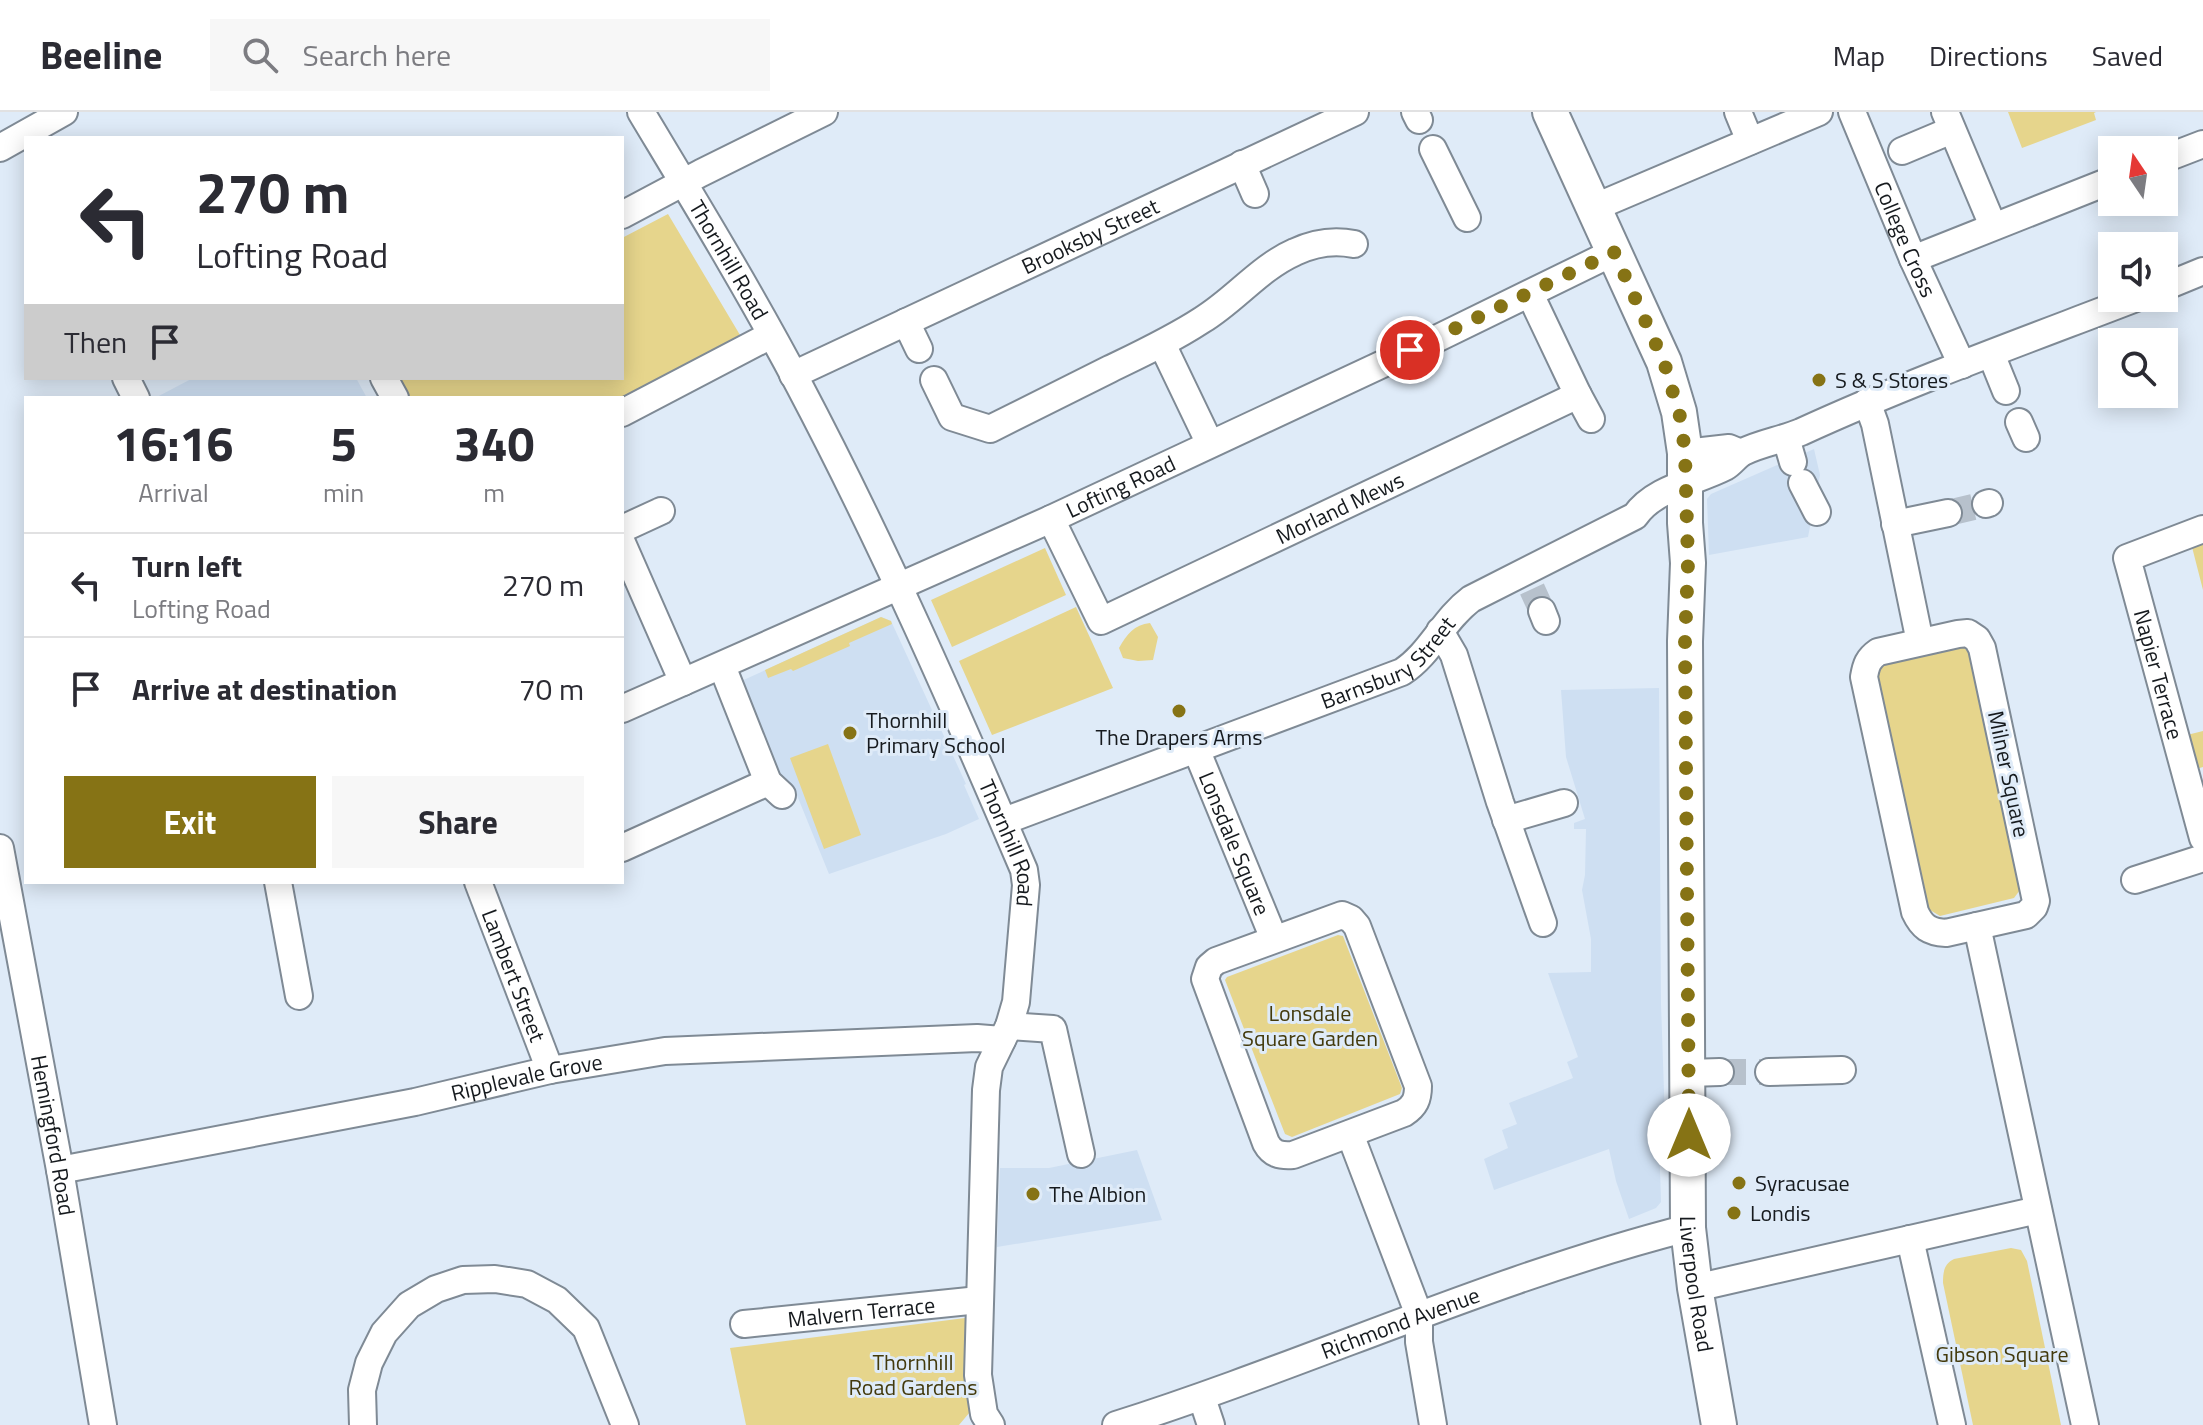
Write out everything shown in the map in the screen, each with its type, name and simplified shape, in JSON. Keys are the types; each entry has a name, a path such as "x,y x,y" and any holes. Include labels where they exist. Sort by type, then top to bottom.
{"main road":[{"name":"Liverpool Road","path":"1550,112 1664,362 1681,420 1688,563 1685,655 1704,1072 1688,1228 1695,1288 1719,1425"}],"street":[{"path":"0,148 64,112"},
{"name":"Thornhill Road","path":"641,112 771,335 833,450 898,587 1024,870 1026,879 1016,1002 989,1067 986,1090 978,1375 984,1421"},
{"name":"Brooksby Street","path":"793,375 1355,112"},
{"path":"1738,112 1750,141"},
{"path":"1593,208 1819,112"},
{"name":"College Cross","path":"1852,112 1913,259 1951,370"},
{"path":"624,214 810,115"},
{"path":"1902,151 1948,121 1993,226"},
{"path":"2178,154 2203,144"},
{"path":"1433,149 1467,218"},
{"path":"1242,164 1255,194"},
{"path":"1913,259 2098,185"},
{"path":"934,380 952,417 990,429 1162,344 1224,305 1262,272 1293,253 1325,243 1354,244"},
{"name":"Lofting Road","path":"624,708 1051,519 1614,252"},
{"path":"2178,281 2203,271"},
{"path":"1530,294 1591,419"},
{"name":"Barnsbury Street","path":"1004,821 1402,672 1424,655 1454,613 1471,599 1536,598 1635,516 1643,503 1685,468 1718,448 1794,461 1872,400 1901,403 1926,393 1951,370 2100,312"},
{"path":"906,322 919,349"},
{"path":"624,412 771,335"},
{"path":"1162,344 1210,444"},
{"path":"1991,354 2006,391"},
{"name":"Morland Mews","path":"1051,519 1101,621 1578,395"},
{"path":"1872,400 1920,642"},
{"path":"1794,461 1817,512"},
{"path":"624,528 661,511"},
{"path":"1895,524 1948,513"},
{"name":"Napier Terrace","path":"2203,529 2127,558 2203,838"},
{"path":"624,548 683,682"},
{"path":"1440,631 1454,655 1543,923"},
{"name":"Milner Square","path":"1968,633 1977,639 1982,648 2036,901 2026,915 1946,933 1932,932 1922,925 1915,912 1864,677 1869,658 1878,652 1920,642 1968,633"},
{"path":"624,847 775,788 722,666"},
{"name":"Lonsdale Square","path":"1196,749 1274,939"},
{"path":"1509,828 1564,803"},
{"path":"2135,880 2203,858"},
{"name":"Hemingford Road","path":"8,864 103,1425"},
{"path":"278,884 299,996"},
{"name":"Lambert Street","path":"479,884 550,1070"},
{"name":"Lonsdale Square","path":"1342,915 1357,926 1418,1086 1413,1107 1293,1155 1282,1156 1270,1151 1205,979 1209,967 1216,961 1274,939 1342,915"},
{"path":"1977,926 2085,1425"},
{"name":"Ripplevale Grove","path":"60,1170 415,1102 550,1070 665,1051 977,1038 1053,1029 1081,1154"},
{"path":"1769,1072 1842,1070"},
{"path":"1350,1134 1419,1315 1419,1342 1433,1425"},
{"path":"1695,1288 2038,1210"},
{"name":"Richmond Avenue","path":"1116,1425 1202,1398 1419,1315 1585,1258 1688,1228"},
{"path":"1910,1239 1952,1425"},
{"path":"363,1425 362,1390 369,1363 384,1333 409,1305 436,1289 463,1280 495,1279 527,1284 557,1300 586,1328 625,1425"},
{"name":"Malvern Terrace","path":"744,1324 979,1300"},
{"path":"1202,1398 1211,1425"}],"shaded area":[{"path":"189,380 357,380 366,396 159,396"},
{"path":"1814,449 1820,475 1808,537 1709,555 1707,499 1711,494"},
{"name":"Thornhill Primary School","path":"881,617 891,621 979,819 946,834 829,874 794,788 780,782 737,683"},
{"path":"1659,688 1665,1120 1659,1136 1661,1202 1656,1208 1629,1219 1609,1149 1494,1190 1484,1159 1508,1148 1502,1130 1517,1124 1509,1103 1573,1078 1567,1062 1578,1057 1548,973 1591,972 1591,939 1582,890 1586,829 1574,829 1574,823 1585,819 1566,757 1561,690"},
{"path":"1137,1150 1162,1220 997,1247 1000,1168 1049,1168"}],"green space":[{"path":"2008,112 2096,112 2096,120 2022,148"},
{"path":"668,214 740,335 624,397 406,396 398,380 624,380 624,237"},
{"path":"2203,543 2203,590 2192,547"},
{"path":"1045,548 1066,595 952,647 931,600"},
{"path":"1076,607 1113,688 992,735 959,661"},
{"path":"881,617 892,624 793,671 791,669 768,678 765,670"},
{"path":"1150,623 1158,637 1153,660 1123,658 1119,648 1125,638 1135,628"},
{"path":"1963,647 1973,656 2020,890 2014,898 1940,916 1930,910 1926,903 1876,676 1882,665"},
{"path":"2203,731 2203,767 2196,769 2187,735"},
{"path":"828,744 861,835 824,849 790,758"},
{"name":"Lonsdale Square Garden","path":"1338,935 1343,936 1402,1088 1400,1094 1292,1137 1285,1134 1225,980"},
{"name":"Gibson Square","path":"2011,1248 2021,1250 2027,1261 2061,1425 1973,1425 1943,1283 1944,1272 1954,1259"},
{"name":"Thornhill Road Gardens","path":"965,1318 970,1412 959,1425 746,1425 730,1348"}],"tunnel":[{"path":"1948,513 1986,504"},
{"path":"1532,589 1542,611"},
{"path":"1720,1072 1769,1072"}],"place":[{"name":"S & S Stores","path":"1819,380"},
{"name":"The Drapers Arms","path":"1179,711"},
{"name":"Thornhill Primary School","path":"850,733"},
{"name":"Syracusae","path":"1739,1183"},
{"name":"The Albion","path":"1033,1194"},
{"name":"Londis","path":"1734,1213"}],"route":[{"path":"1410,350 1614,252 1664,362 1681,420 1685,453 1689,1135"}]}
